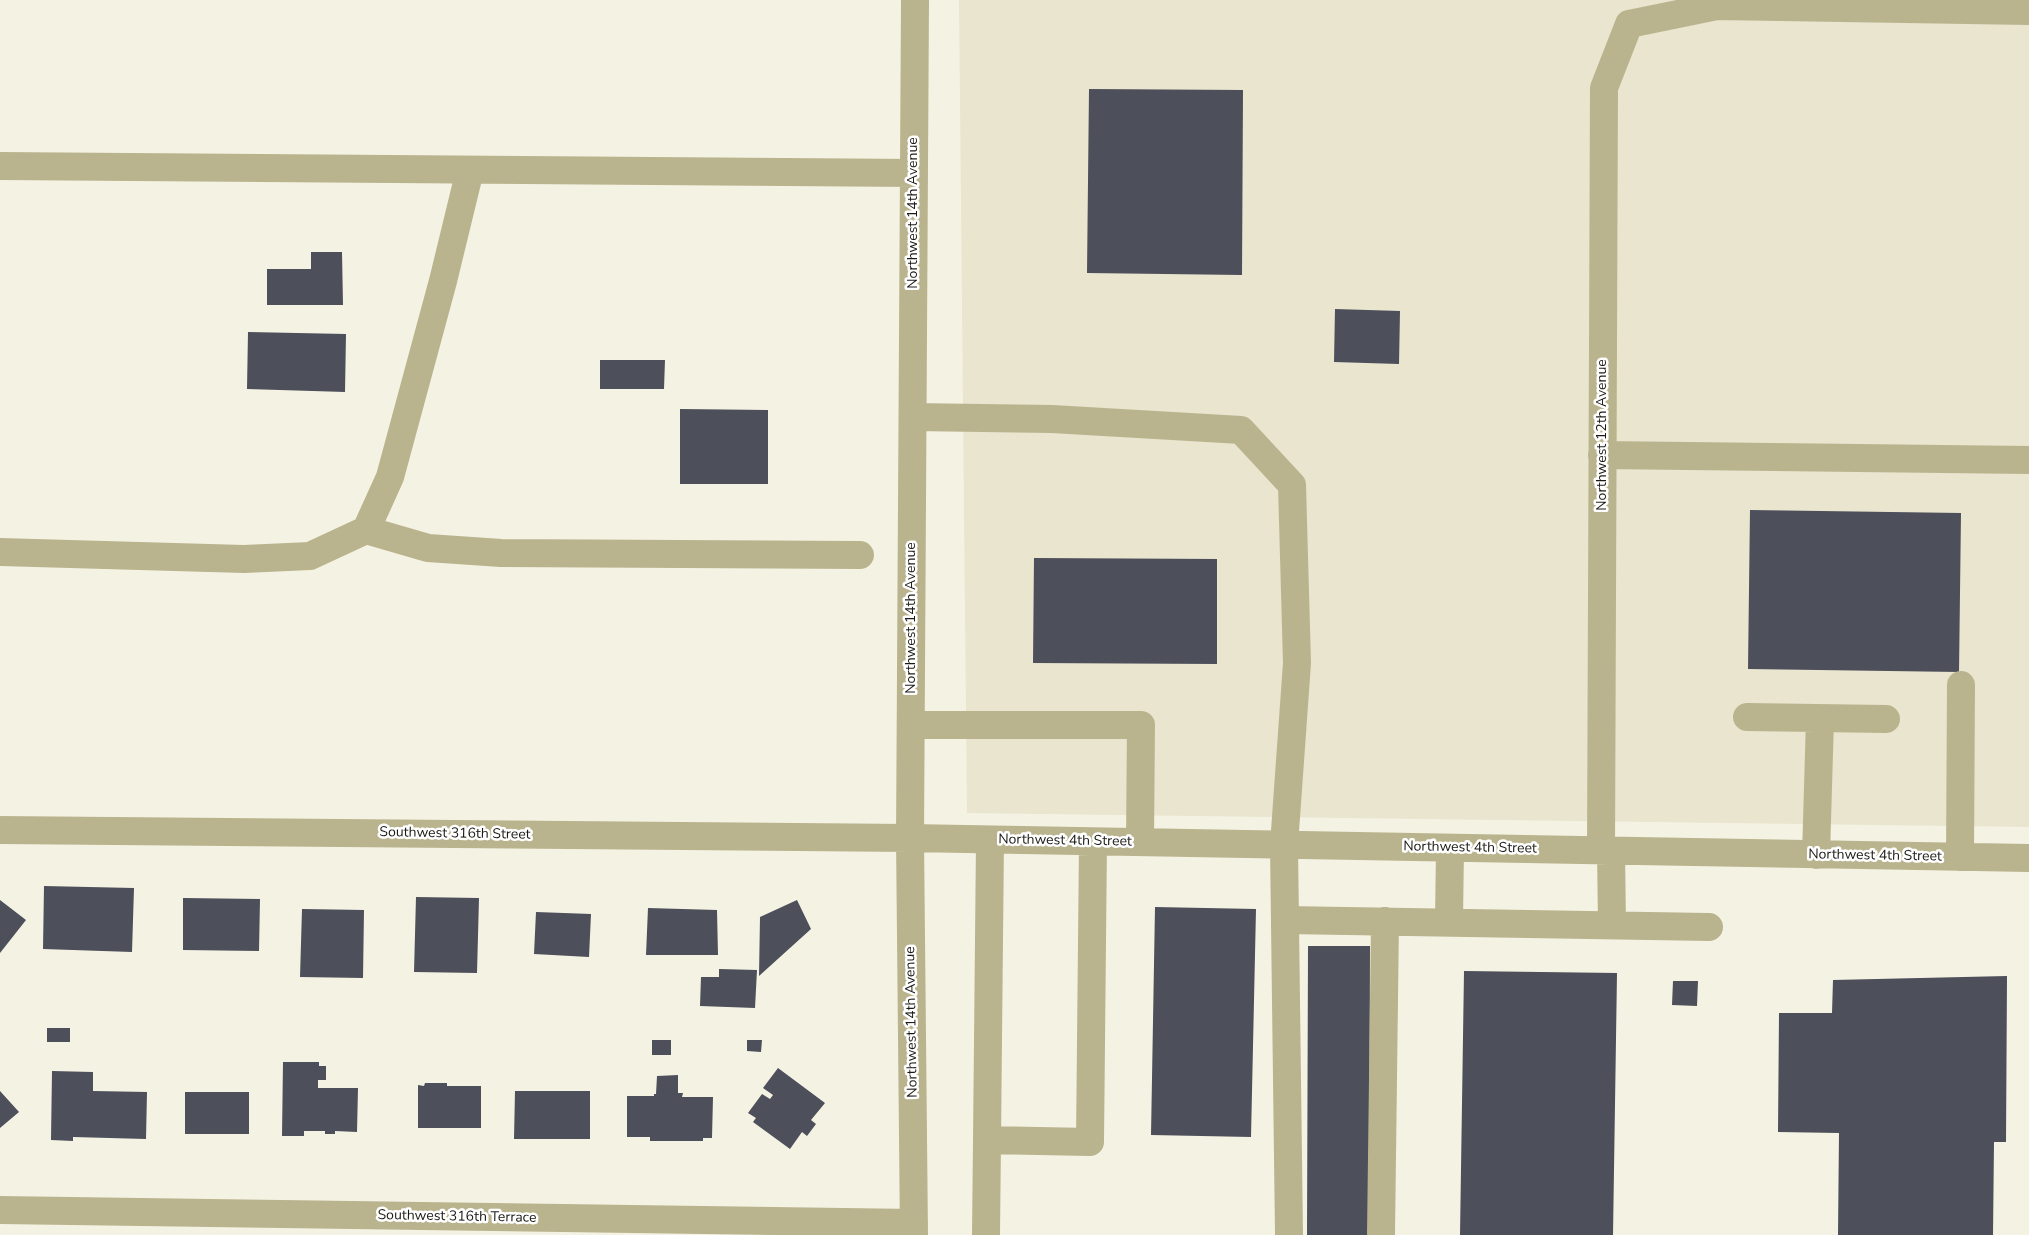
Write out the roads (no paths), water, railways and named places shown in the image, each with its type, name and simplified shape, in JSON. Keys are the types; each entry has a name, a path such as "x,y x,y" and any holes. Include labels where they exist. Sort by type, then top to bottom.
{"street":[{"name":"Northwest 14th Avenue","path":"914,1229 910,838 915,0"},
{"name":"Northwest 12th Avenue","path":"1612,925 1606,851 1602,455 1604,88 1629,24 1717,6 2029,11"},
{"path":"0,166 914,173"},
{"path":"0,552 244,559 310,556 366,530 390,477 443,281 470,170"},
{"path":"913,417 1052,419 1241,430 1292,485 1297,663 1284,845 1290,1235"},
{"path":"1602,455 2029,460"},
{"path":"366,530 428,548 501,554 860,555"},
{"path":"1960,857 1961,685"},
{"path":"1747,718 1886,719"},
{"path":"1816,855 1820,719"},
{"path":"911,725 1140,725 1140,842"},
{"name":"Southwest 316th Street","path":"0,830 910,838"},
{"name":"Northwest 4th Street","path":"910,838 2029,858"},
{"path":"986,1235 990,840"},
{"path":"987,1140 1090,1142 1093,842"},
{"path":"1449,922 1450,848"},
{"path":"1286,920 1710,927"},
{"path":"1381,1235 1384,921"},
{"name":"Southwest 316th Terrace","path":"0,1210 914,1229"}]}
